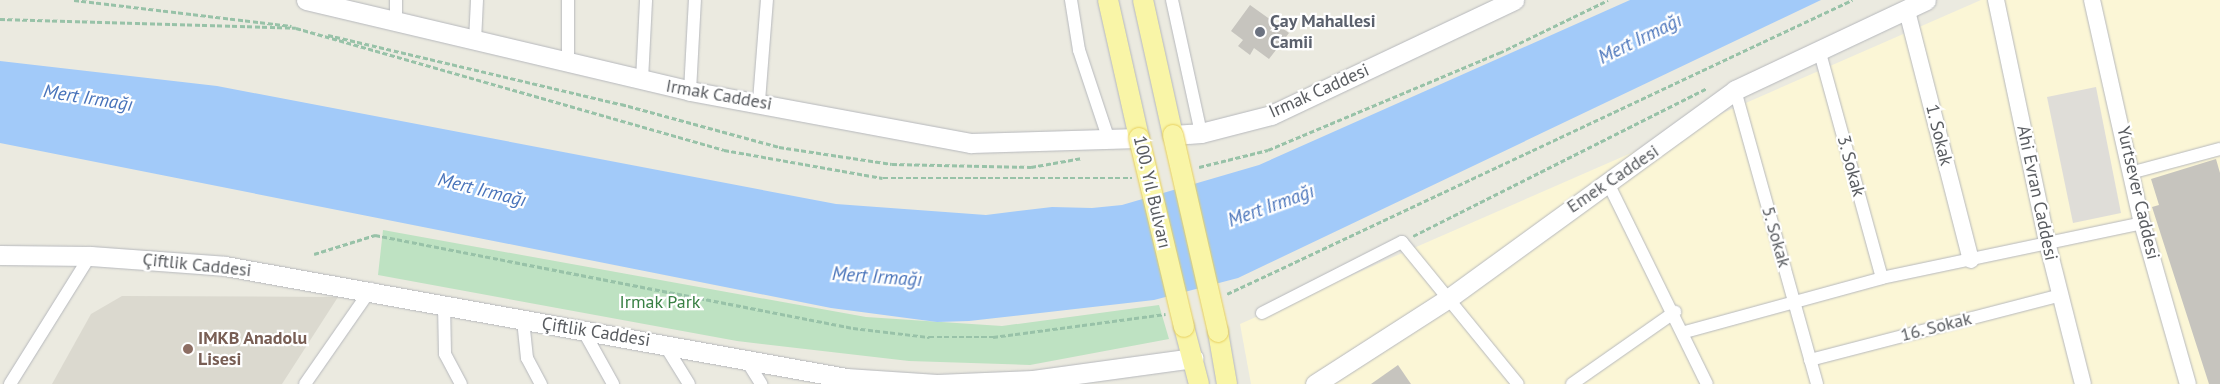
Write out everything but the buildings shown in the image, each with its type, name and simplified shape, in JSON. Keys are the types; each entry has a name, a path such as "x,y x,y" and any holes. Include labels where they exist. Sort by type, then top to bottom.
{"main road":[{"name":"Irmak Caddesi","path":"306,0 475,42 690,91 759,101 971,143 1139,138"},
{"name":"100. Yıl Bulvarı","path":"1108,0 1139,138 1199,384"},
{"name":"100. Yıl Bulvarı","path":"1143,0 1218,332 1227,384"},
{"name":"Irmak Caddesi","path":"1172,135 1201,133 1271,115 1514,0"},
{"name":"Emek Caddesi","path":"1315,384 1449,298 1607,181 1662,146 1735,90 1820,53 1926,0"},
{"name":"Çiftlik Caddesi","path":"0,255 90,256 225,266 371,289 523,320 663,342 745,358 812,377 937,384 1096,373 1193,358"}],"street":[{"path":"396,0 396,23"},
{"path":"475,42 477,0"},
{"path":"568,0 568,63"},
{"path":"642,80 646,0"},
{"path":"690,91 695,0"},
{"path":"759,101 767,0"},
{"path":"1071,0 1079,50 1109,140"},
{"path":"1172,0 1201,133"},
{"name":"Ahi Evran Caddesi","path":"1996,0 2047,242 2083,384"},
{"name":"Yurtsever Caddesi","path":"2092,0 2134,172 2142,223 2188,384"},
{"name":"1. Sokak","path":"1907,10 1971,260"},
{"name":"3. Sokak","path":"1820,53 1882,278"},
{"name":"5. Sokak","path":"1735,90 1817,384"},
{"path":"2134,172 2220,149"},
{"path":"1607,181 1685,332 1707,384"},
{"path":"1685,332 1882,278 2142,223"},
{"path":"1262,313 1402,242 1518,384"},
{"path":"10,384 90,256"},
{"path":"305,384 371,289"},
{"name":"16. Sokak","path":"1810,360 2061,295"},
{"path":"444,305 445,354 462,384"},
{"path":"1572,384 1675,312"},
{"path":"523,320 527,358 541,384"},
{"path":"583,330 613,384"},
{"path":"663,342 689,384"},
{"path":"745,358 760,384"}],"path":[{"path":"74,0 262,20 621,104 779,147 892,164 1031,166 1087,157"},
{"path":"1182,172 1268,150 1499,53 1608,0"},
{"path":"1218,297 1852,0"},
{"path":"0,19 296,28 724,150 883,178 1149,178"},
{"path":"1402,242 1710,86"},
{"path":"314,254 375,235 853,328 929,337 993,337 1172,312"}],"shaded area":[{"path":"1981,0 2220,0 2220,384 1251,384 1240,324"},
{"path":"2096,87 2121,213 2073,223 2047,97"},
{"name":"IMKB Anadolu Lisesi","path":"122,296 338,297 282,384 52,384 91,314"}],"green space":[{"name":"Irmak Park","path":"383,230 866,317 1002,326 1159,305 1169,339 1030,365 909,361 737,341 378,275"}],"water":[{"name":"Mert Irmağı","path":"1630,0 1821,0 1238,278 1154,300 969,321 937,322 831,308 0,143 0,61 217,86 836,204 986,215 1052,207 1092,208 1122,205 1259,165"}],"place":[{"name":"Çay Mahallesi Camii","path":"1260,32"},
{"name":"IMKB Anadolu Lisesi","path":"188,349"}]}
